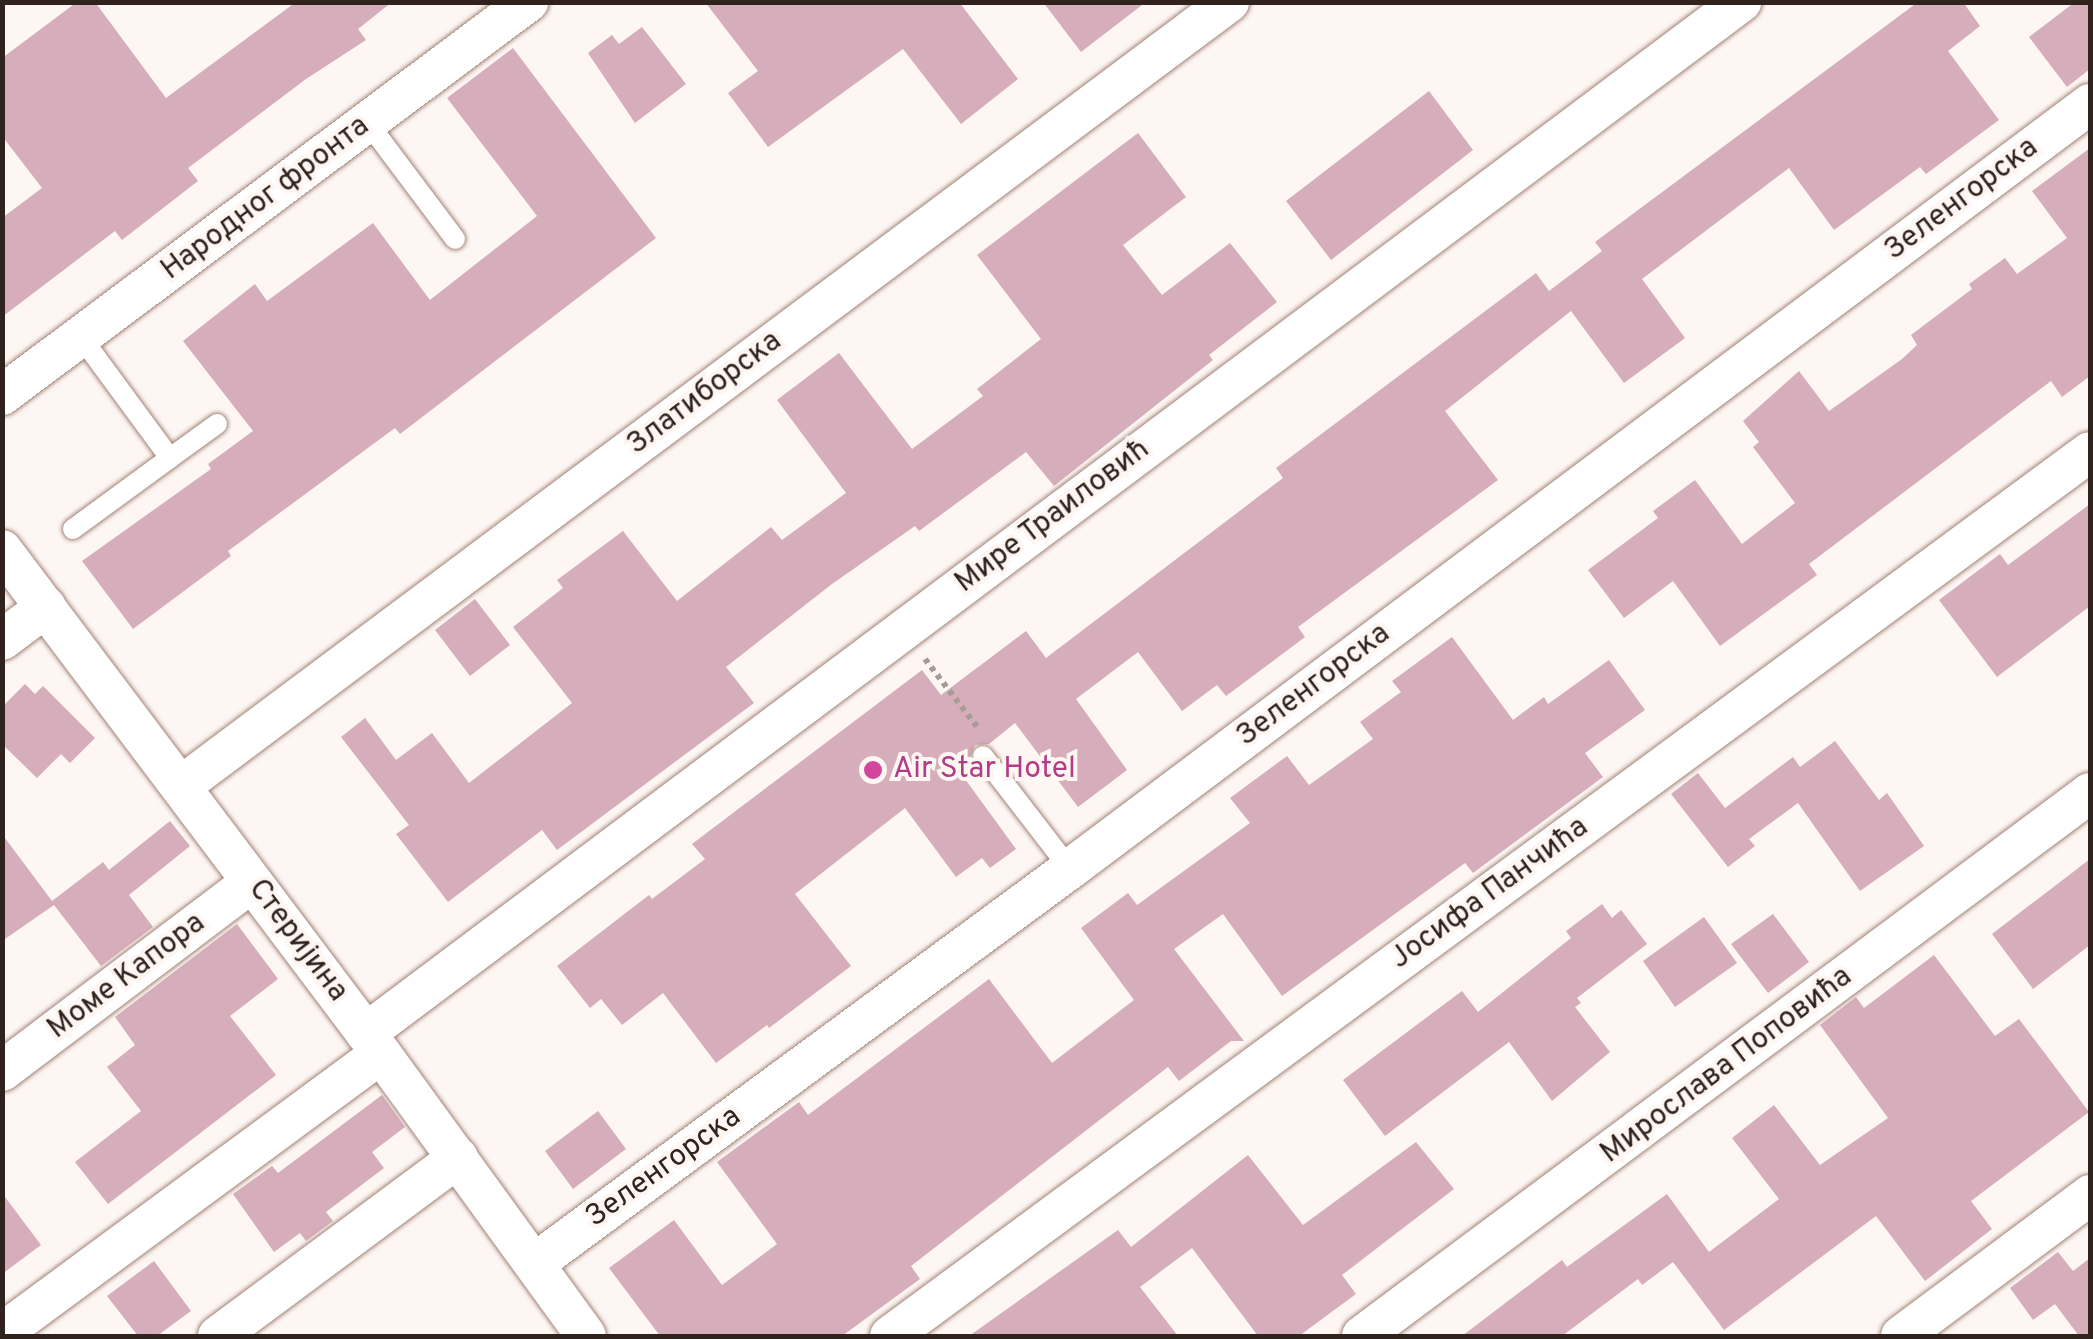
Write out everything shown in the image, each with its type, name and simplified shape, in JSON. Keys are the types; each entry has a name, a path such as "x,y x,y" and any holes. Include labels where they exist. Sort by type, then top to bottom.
{"street":[{"name":"Народног фронта","path":"2,395 528,2"},
{"name":"Златиборска","path":"182,786 1228,2"},
{"name":"Мире Траиловић","path":"2,1333 903,630 1741,2"},
{"name":"Зеленгорска","path":"534,1264 1070,869 2090,104"},
{"name":"Јосифа Панчића","path":"890,1336 2090,452"},
{"name":"Стеријина","path":"2,550 373,1043 586,1336"},
{"path":"2,640 46,607"},
{"name":"Мирослава Поповића","path":"1362,1336 2090,792"},
{"name":"Моме Капора","path":"2,1071 252,882"},
{"path":"218,1336 458,1158"},
{"path":"1900,1336 2090,1195"}],"lane":[{"path":"368,123 455,239"},
{"path":"81,336 170,458"},
{"path":"73,529 217,424"},
{"path":"983,756 1070,869"}],"path":[{"path":"903,630 994,748 983,756"}],"building":[{"path":"77,2 95,2 166,98 296,2 392,2 358,29 366,40 306,79 188,168 198,181 122,240 115,231 2,317 2,218 42,188 2,136 2,58"},
{"path":"705,2 959,2 1018,79 961,124 903,49 768,147 728,93 758,71"},
{"path":"1043,2 1146,2 1081,52"},
{"path":"1918,2 1963,2 1980,26 1948,51 1999,120 1926,174 1920,167 1834,230 1789,168 1642,279 1685,338 1624,383 1571,311 1445,411 1498,480 1298,627 1305,637 1226,696 1217,685 1182,711 1138,652 1076,699 1127,770 1078,807 1015,723 989,744 975,745 970,758 957,768 1016,849 990,868 982,858 956,877 905,808 795,894 851,966 769,1028 767,1025 716,1063 663,993 622,1025 601,999 590,1008 557,966 649,895 652,899 705,859 692,844 922,670 941,695 1026,631 1046,658 1283,478 1276,468 1536,273 1549,291 1602,251 1595,242"},
{"path":"2075,2 2090,2 2090,69 2067,87 2029,37"},
{"path":"642,27 686,84 635,123 588,53 612,35 619,44"},
{"path":"513,48 656,238 400,434 395,428 228,551 231,556 133,629 82,561 211,469 208,464 253,431 183,341 255,284 267,301 373,223 430,300 537,216 447,98"},
{"path":"1429,91 1473,150 1331,260 1286,201"},
{"path":"1138,133 1186,197 1123,245 1162,295 1230,243 1277,302 1209,355 1213,360 1054,486 1026,452 919,531 915,526 832,584 726,667 754,703 557,850 542,830 448,902 396,834 409,825 341,737 365,718 396,760 432,733 469,783 572,703 513,627 563,588 557,580 623,531 677,601 771,527 782,540 846,493 777,400 839,353 912,449 983,396 977,389 1041,339 977,255"},
{"path":"2090,148 2090,376 2062,397 2051,381 1809,564 1817,575 1720,646 1673,581 1624,618 1588,570 1658,518 1653,511 1695,480 1742,544 1795,503 1753,447 1759,442 1743,421 1799,371 1829,411 1902,359 1917,345 1911,335 1972,289 1969,284 2005,258 2017,274 2067,238 2032,191"},
{"path":"2090,504 2090,606 1997,677 1939,600 2000,554 2008,565"},
{"path":"475,599 510,645 470,676 435,630"},
{"path":"1452,637 1513,720 1544,697 1548,704 1609,660 1645,710 1585,753 1603,777 1473,873 1465,863 1282,996 1223,914 1174,949 1244,1041 1231,1041 1179,1081 1168,1067 911,1266 920,1279 842,1336 660,1336 609,1268 674,1220 722,1285 777,1244 717,1162 799,1102 808,1115 989,979 1052,1063 1134,1000 1081,928 1128,893 1137,905 1250,823 1230,798 1287,756 1309,785 1373,739 1360,722 1401,692 1392,681"},
{"path":"25,684 35,694 43,686 95,738 70,763 61,754 37,778 2,744 3,706"},
{"path":"1835,741 1879,800 1887,793 1924,846 1860,891 1798,803 1749,839 1755,846 1728,867 1671,794 1698,773 1725,808 1793,757 1800,767"},
{"path":"170,821 190,846 129,895 153,927 101,966 54,905 2,941 2,834 52,901 103,862 109,870"},
{"path":"2090,859 2090,945 2033,989 1992,934"},
{"path":"1602,904 1612,918 1621,910 1647,944 1577,998 1581,1003 1575,1007 1610,1052 1552,1101 1509,1042 1385,1136 1343,1080 1462,991 1478,1012 1571,938 1566,931"},
{"path":"1773,914 1809,962 1768,993 1731,944"},
{"path":"1704,917 1737,963 1675,1007 1643,961"},
{"path":"237,924 278,979 230,1016 276,1075 108,1204 75,1162 141,1111 107,1067 135,1045 115,1017"},
{"path":"1934,955 1995,1036 2019,1019 2089,1112 1971,1201 1992,1229 1925,1281 1876,1216 1724,1330 1673,1262 1642,1285 1638,1279 1562,1336 1462,1336 1562,1260 1567,1267 1667,1194 1709,1252 1779,1199 1732,1138 1774,1105 1820,1165 1888,1118 1820,1025 1856,997 1864,1008"},
{"path":"382,1095 405,1127 372,1152 384,1168 326,1212 333,1221 306,1241 300,1233 274,1252 233,1194 272,1166 278,1173"},
{"path":"598,1111 626,1149 573,1189 545,1151"},
{"path":"1416,1142 1454,1189 1342,1275 1356,1294 1299,1336 1258,1336 1192,1248 1140,1287 1178,1336 969,1336 1118,1230 1131,1247 1248,1155 1303,1225"},
{"path":"2,1193 41,1245 2,1274"},
{"path":"2058,1252 2073,1271 2090,1258 2090,1336 2079,1336 2055,1304 2033,1320 2010,1288"},
{"path":"154,1261 191,1311 157,1336 138,1336 107,1296"}],"place":[{"name":"Air Star Hotel","path":"873,770"}]}
